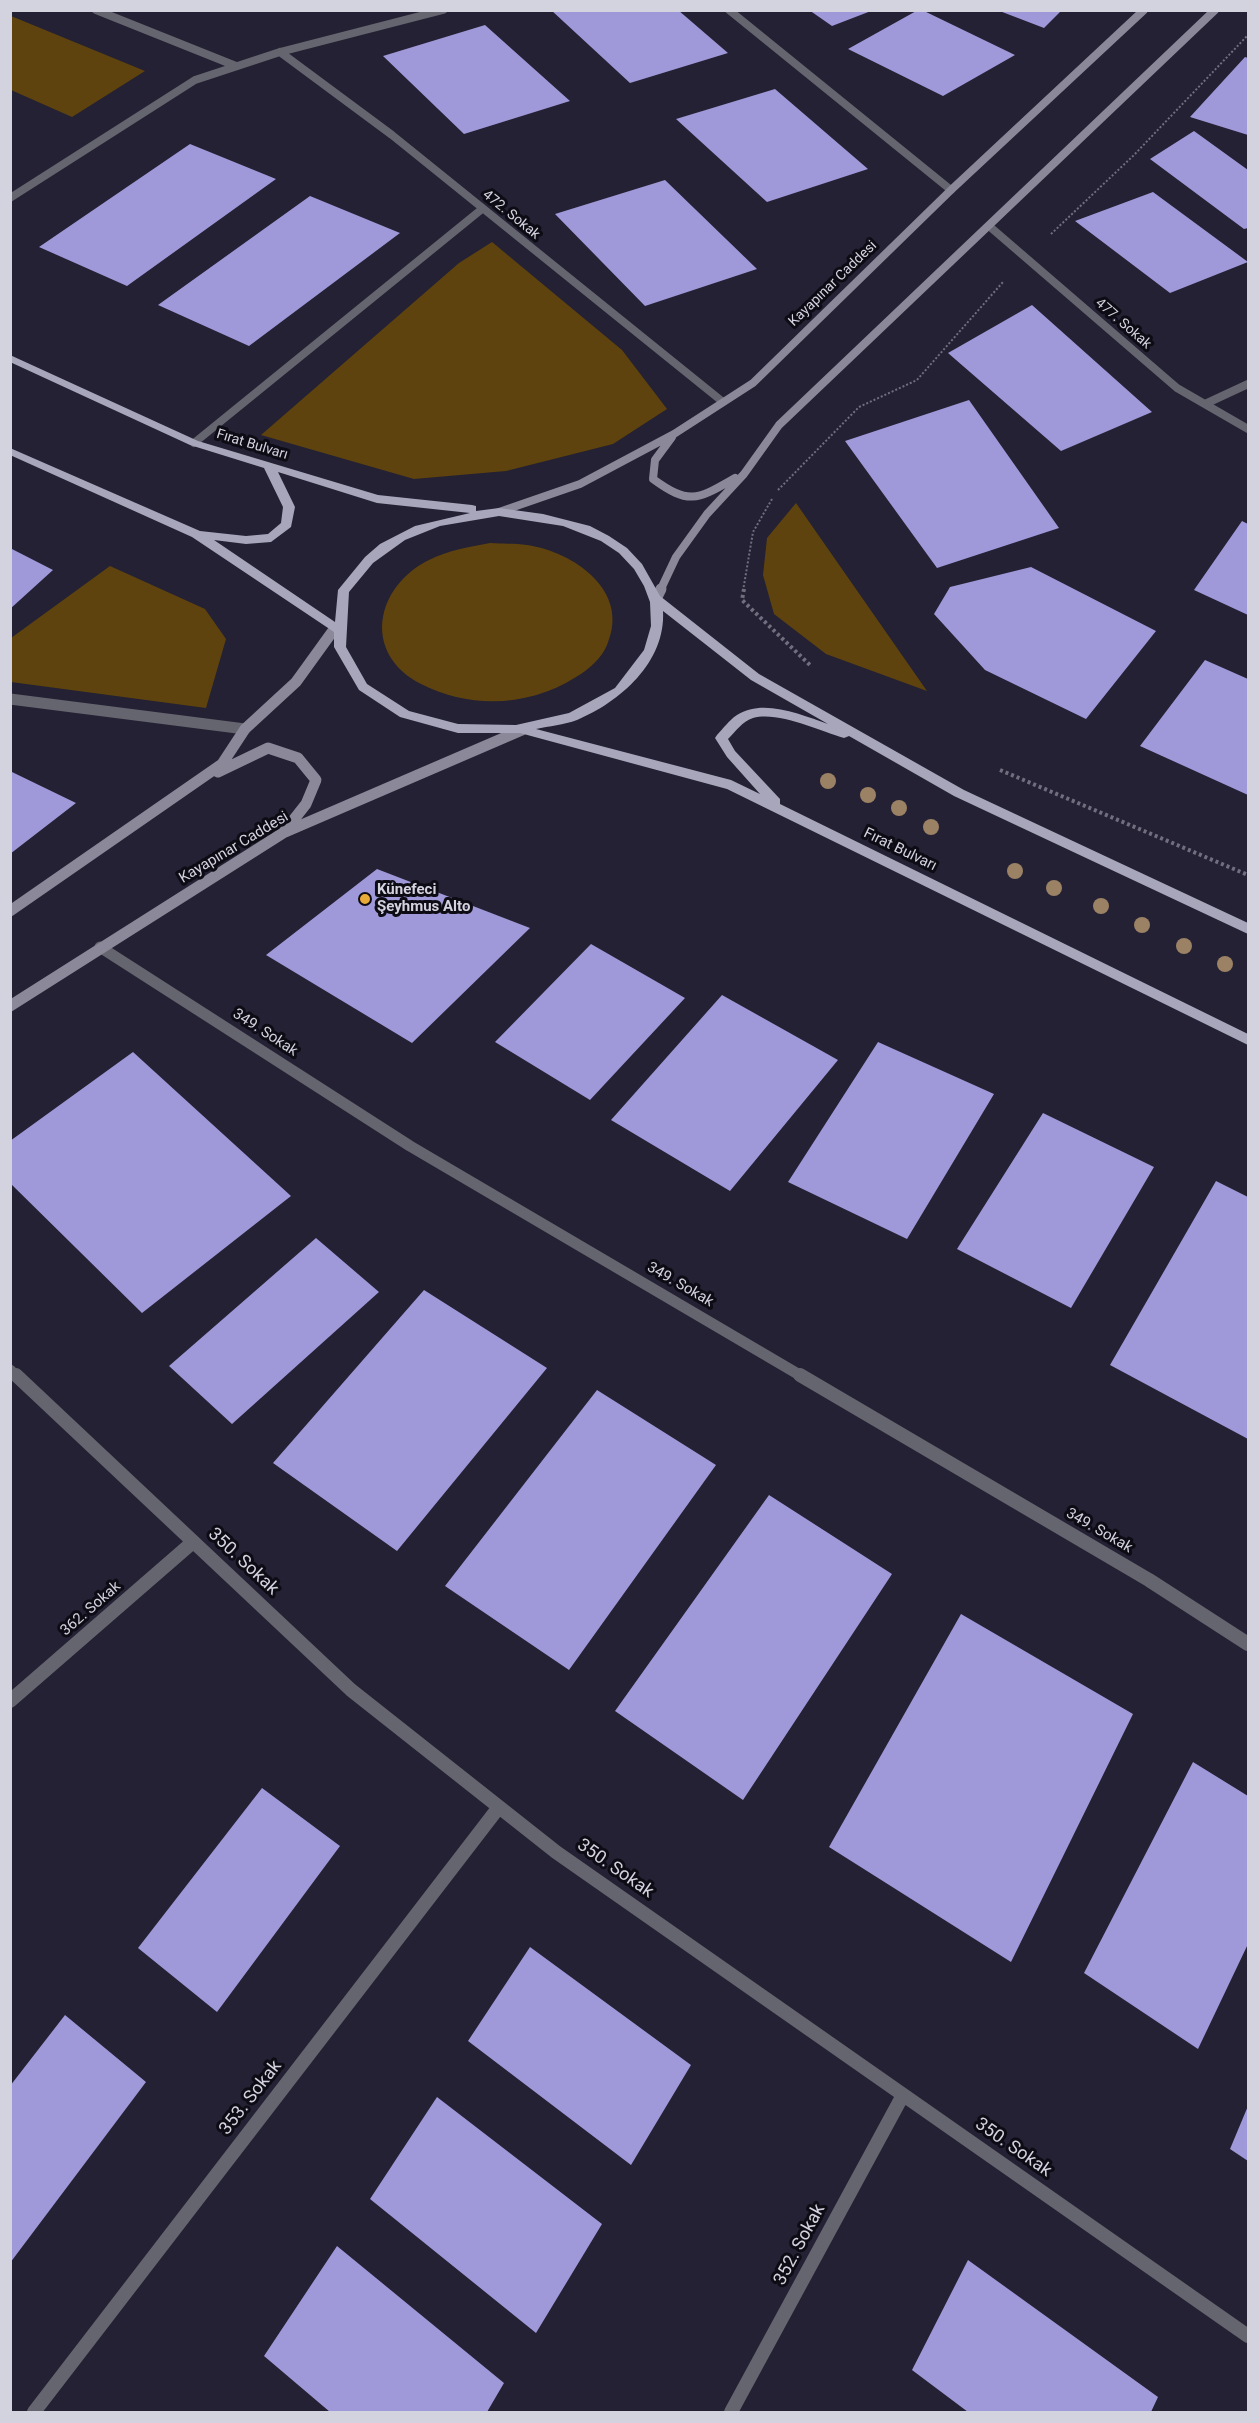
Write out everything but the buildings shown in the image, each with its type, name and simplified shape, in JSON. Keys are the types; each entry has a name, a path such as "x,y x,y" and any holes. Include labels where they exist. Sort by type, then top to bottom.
{"main road":[{"name":"Kayapınar Caddesi","path":"499,512 580,484 674,434 753,382 951,190 1144,10"},
{"path":"656,599 676,557 707,514 744,474 779,425 1215,10"},
{"name":"Fırat Bulvarı","path":"10,358 194,443 377,499 499,512"},
{"path":"674,434 655,460 653,480 677,498 695,500 744,474"},
{"path":"10,451 196,534 335,628 345,663 372,695 415,719 467,731 522,730 572,718 614,696 643,666 658,633 656,599 643,570 618,546 583,527 553,519 499,512 449,518 403,535 367,560 343,592 335,628 297,682 245,729 222,764 10,911"},
{"path":"196,534 246,540 271,538 287,524 289,507 269,466"},
{"path":"656,599 755,677 959,793 1248,929"},
{"path":"782,810 731,754 721,738 743,717 762,712 788,717 872,744"},
{"name":"Kayapınar Caddesi","path":"10,1006 100,947 284,833 522,730"},
{"name":"Fırat Bulvarı","path":"522,730 731,785 1248,1040"},
{"path":"191,786 268,748 298,758 316,780 306,804 284,833"}],"street":[{"path":"96,10 236,66"},
{"path":"10,198 195,80 280,51 443,10"},
{"path":"729,10 951,190"},
{"name":"472. Sokak","path":"280,51 392,135 723,402"},
{"path":"194,443 482,208"},
{"name":"477. Sokak","path":"989,226 1177,388 1248,429"},
{"path":"1205,404 1248,384"},
{"path":"10,699 245,729"},
{"name":"349. Sokak","path":"100,947 410,1146 1149,1580 1248,1644"},
{"name":"350. Sokak","path":"10,1370 351,1690 556,1852 1248,2336"},
{"name":"362. Sokak","path":"10,1701 192,1542"},
{"name":"353. Sokak","path":"34,2412 499,1807"},
{"name":"352. Sokak","path":"731,2412 903,2096"}],"path":[{"path":"811,667 742,600 753,532 774,494 859,407 917,380 1026,258 1134,155 1248,35"},
{"path":"998,769 1248,875"}],"shaded area":[{"path":"11,16 145,71 72,117 11,90"},
{"path":"492,242 622,350 667,409 613,444 506,471 414,479 261,435 459,263"},
{"path":"796,503 927,691 826,654 774,614 763,575 767,538"},
{"path":"490,543 527,545 563,556 594,577 605,591 611,608 612,625 607,645 598,659 585,671 558,687 539,694 519,699 479,701 459,698 421,684 402,671 389,655 383,638 383,620 387,602 397,586 411,572 429,560 452,551"},
{"path":"110,566 205,609 226,639 206,708 11,682 11,638"}],"place":[{"name":"Künefeci Şeyhmus Alto","path":"365,899"}]}
